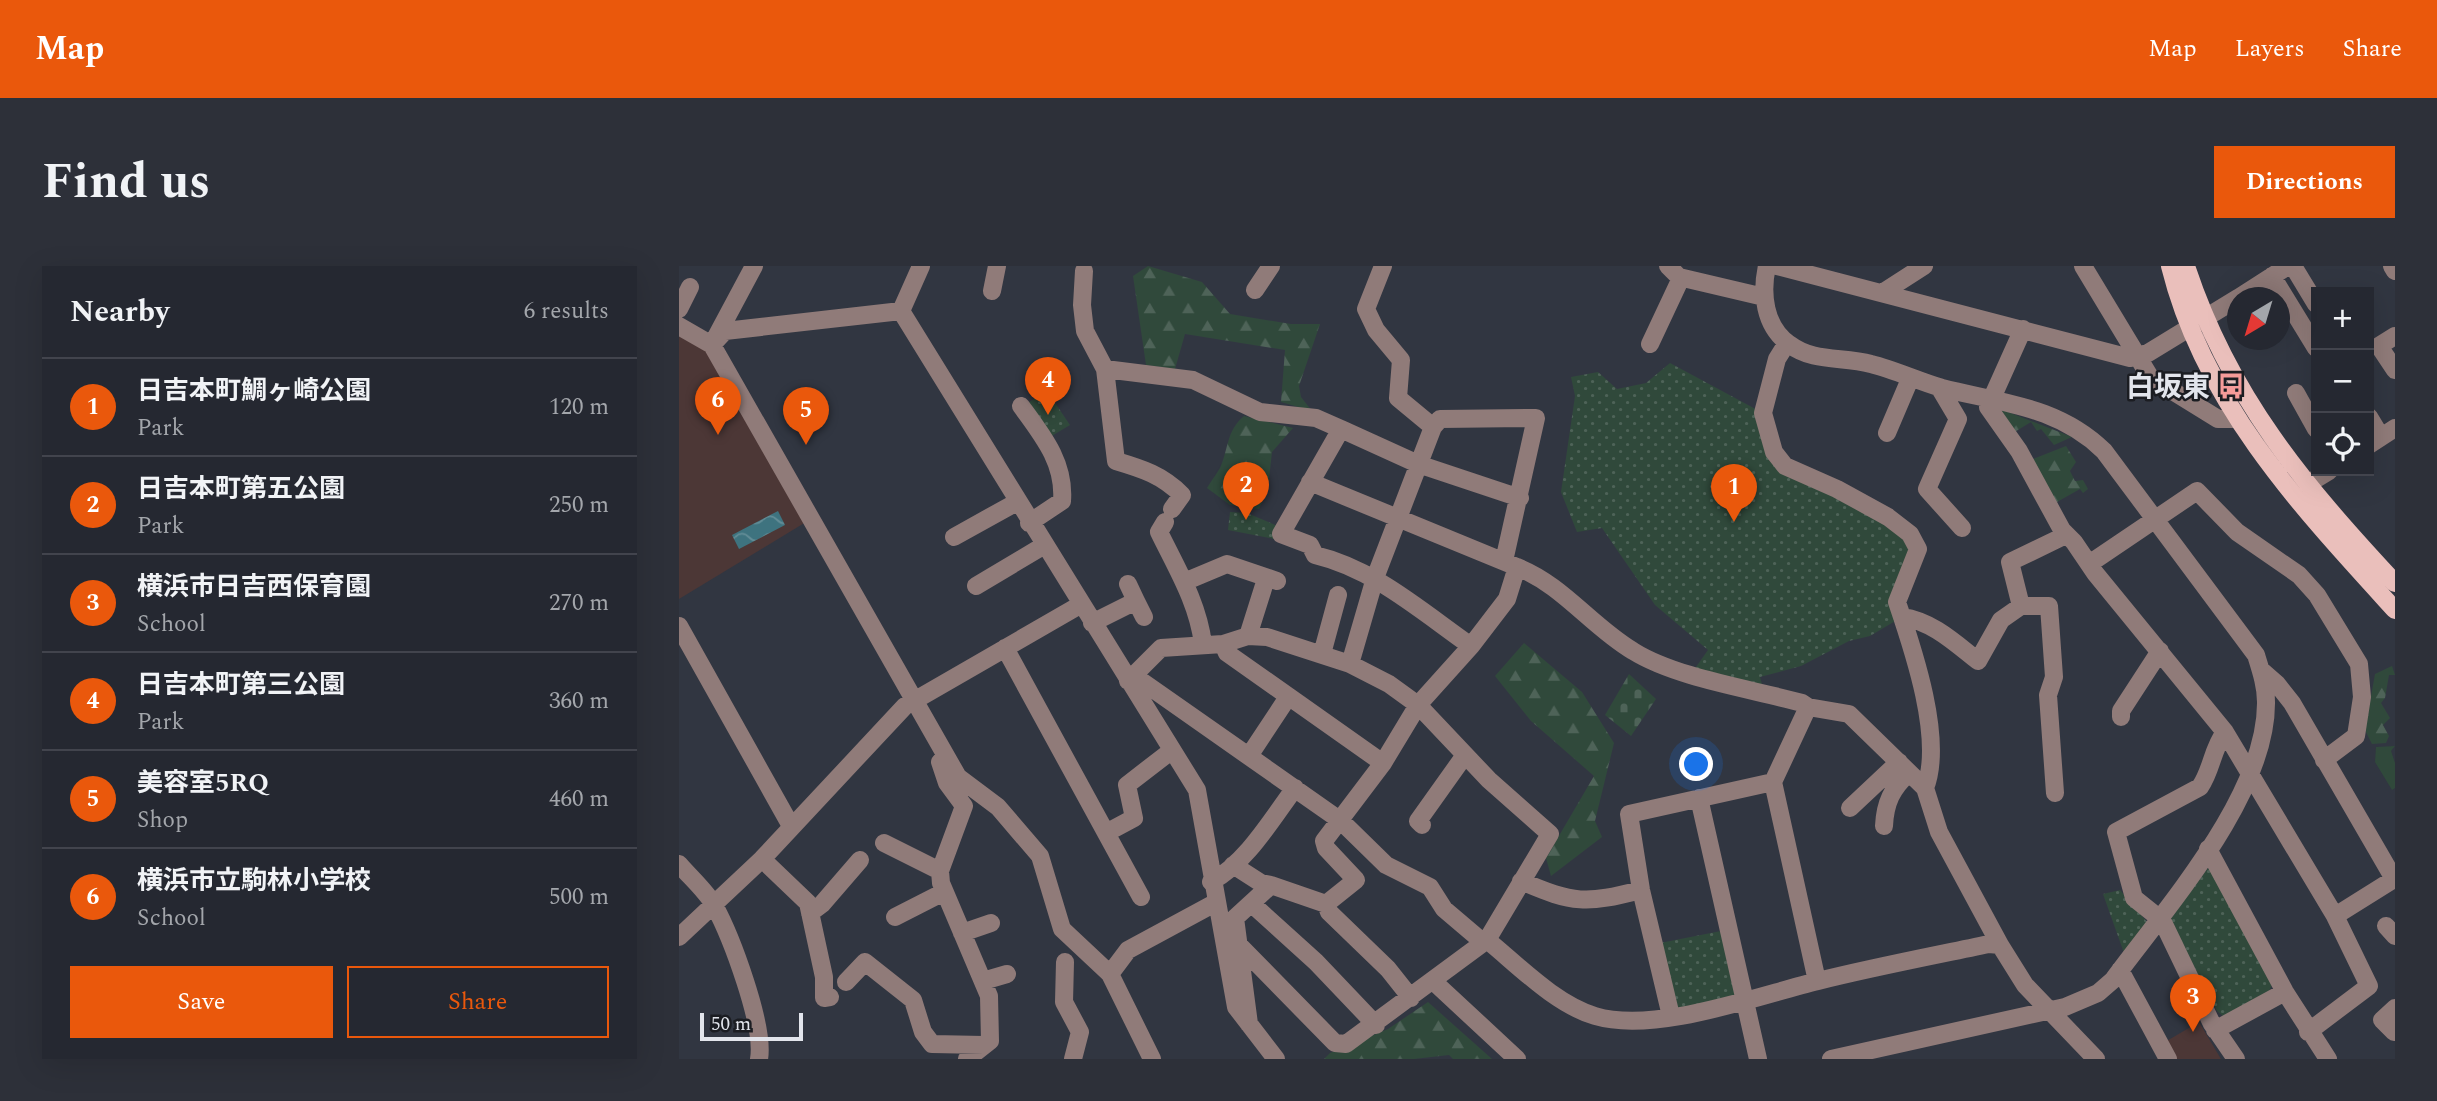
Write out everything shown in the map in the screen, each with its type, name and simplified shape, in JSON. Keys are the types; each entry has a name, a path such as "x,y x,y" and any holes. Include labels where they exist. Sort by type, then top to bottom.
{"main road":[{"path":"2171,266 2238,419 2299,489 2395,610"},
{"path":"2186,266 2196,324 2273,441 2299,489 2395,583"}],"street":[{"path":"712,345 754,266"},
{"path":"901,311 921,266"},
{"path":"992,291 997,266"},
{"path":"1255,290 1271,266"},
{"path":"1383,266 1366,309 1375,330 1401,360 1398,398 1433,427"},
{"path":"1767,266 1764,297 1772,324 1787,343 1814,358 1872,364 1938,387 1991,396 2069,422 2089,436 2104,450 2256,655 2266,704 2264,727 2250,772 2233,810 2160,917 2120,970 2098,993 2080,1002 1880,1054 1831,1059"},
{"path":"1777,266 2119,356 2140,356 2227,305"},
{"path":"1882,293 1924,266"},
{"path":"2083,266 2140,356 2142,366 2150,377 2218,419 2238,419"},
{"path":"2255,287 2290,266 2311,297"},
{"path":"2392,266 2395,271"},
{"path":"1084,271 1085,331 1105,369 1116,461 1158,474 1182,495 1159,533 1201,620 1203,644"},
{"path":"1650,344 1674,272 1764,297"},
{"path":"2272,276 2311,340"},
{"path":"679,309 690,287"},
{"path":"712,345 725,331 901,311"},
{"path":"901,311 1080,606 1197,790 1211,882 1236,1007 1276,1059"},
{"path":"679,326 712,345 958,777 998,807 1040,856 1062,929 1110,974 1152,1059"},
{"path":"2023,329 1988,407 2019,451 2066,535 2225,733 2335,916 2369,986 2308,1032"},
{"path":"2395,336 2379,346 2395,370"},
{"path":"1787,343 1777,359 1763,413 1774,452 1785,466 1837,489 1888,517 1910,534 1918,549 1897,602 1914,653 1931,733 1929,778 1925,788"},
{"path":"1105,369 1193,380 1259,412 1316,418 1418,464 1520,498"},
{"path":"1887,433 1910,379"},
{"path":"1938,387 1958,419 1927,489 1962,528"},
{"path":"2296,393 2311,420"},
{"path":"1021,406 1051,446 1064,483 1062,501 1029,523"},
{"path":"1326,904 1356,880 1326,848 1324,841 1383,763 1418,705 1471,646 1507,599 1520,498 1536,418 1440,419 1433,427 1375,578 1350,664"},
{"path":"1341,429 1282,534 1310,545 1315,555 1346,562 1375,578 1471,646"},
{"path":"2299,489 2321,476"},
{"path":"1310,482 1539,575 1565,594 1608,635 1651,662 1802,703 1808,707 1849,714 1925,788 1939,832 2013,969 2047,1011 2096,1059"},
{"path":"2089,564 2197,491 2237,532 2299,575 2317,595 2359,664 2362,679 2356,736 2324,760"},
{"path":"954,537 1017,502"},
{"path":"2021,606 2010,562 2066,535"},
{"path":"976,586 1044,545"},
{"path":"1184,582 1227,564 1272,580 1248,636"},
{"path":"1092,623 1140,609 1128,584"},
{"path":"1322,654 1338,595"},
{"path":"679,937 762,859 905,706 1080,606"},
{"path":"1902,617 1915,619 1942,633 1978,662 2001,620 2021,606 2049,606 2054,677 2048,695 2055,793"},
{"path":"679,626 687,658 791,826"},
{"path":"1128,681 1161,649 1223,644 1248,636 1267,636 1350,664 1389,684 1418,705 1465,755 1550,834 1485,941 1376,1025 1346,1044 1335,1043 1239,945"},
{"path":"1223,644 1227,653 1383,763"},
{"path":"1005,648 1141,897"},
{"path":"2120,717 2121,711 2159,651"},
{"path":"2261,670 2292,703 2394,879 2365,903 2335,916"},
{"path":"1128,681 1140,680 1341,821 1386,865 1430,887 1444,909 1563,1000 1593,1016 1626,1022 1671,1016 1817,981 1989,944 2000,945"},
{"path":"1249,756 1288,697"},
{"path":"1808,707 1773,782 1817,981"},
{"path":"2225,733 2218,742 2208,776 2200,787 2116,832 2134,898 2160,917 2215,1030 2236,1059"},
{"path":"846,982 865,962 913,1000 923,1032 932,1044 974,1054 991,1036 989,996 944,892 940,871 964,806 947,783 934,735"},
{"path":"1106,833 1134,818 1127,785 1171,751"},
{"path":"1422,825 1418,821 1465,755"},
{"path":"1850,808 1904,768"},
{"path":"1884,825 1890,797 1904,768"},
{"path":"1671,1016 1641,890 1629,814 1773,782"},
{"path":"1211,882 1233,865 1295,788"},
{"path":"1699,797 1758,1059"},
{"path":"884,843 940,871"},
{"path":"2208,849 2285,992 2308,1032 2328,1059"},
{"path":"762,859 808,903 824,976 824,998 830,998"},
{"path":"810,913 822,904 860,860"},
{"path":"679,864 713,904 751,998 761,1035 759,1059"},
{"path":"1233,865 1271,886 1326,904"},
{"path":"1521,881 1577,901 1599,901 1641,890"},
{"path":"1249,1024 1235,918 1271,886"},
{"path":"895,916 944,892"},
{"path":"1110,974 1128,950 1215,903"},
{"path":"1252,904 1316,962 1376,1025"},
{"path":"1326,904 1329,912 1388,969 1411,998"},
{"path":"962,933 991,923"},
{"path":"1065,961 1064,1002 1080,1032 1073,1059"},
{"path":"2120,970 2168,1059"},
{"path":"983,981 1007,974"},
{"path":"1433,981 1517,1059"},
{"path":"2215,1030 2285,992"},
{"path":"2394,1032 2382,1020 2395,1008"}],"shaded area":[{"path":"679,331 709,348 806,522 679,599"},
{"path":"2199,1022 2221,1059 2174,1059 2165,1042"}],"green space":[{"path":"1148,266 1202,282 1230,314 1291,324 1320,324 1299,386 1301,397 1312,411 1281,402 1285,350 1185,334 1175,369 1146,365 1133,276"},
{"path":"1670,363 1763,413 1774,452 1837,489 1918,549 1902,617 1870,636 1849,641 1801,666 1760,677 1764,692 1691,674 1708,650 1655,605 1602,528 1577,532 1561,492 1575,396 1571,377 1598,372 1617,389 1646,383"},
{"path":"1047,391 1070,425 1050,437 1026,404"},
{"path":"2003,410 2072,437 2054,445 2041,429 2037,431 2031,422 2013,433 1999,415"},
{"path":"1244,416 1293,428 1272,452 1268,488 1259,509 1230,505 1207,488 1220,468 1234,428"},
{"path":"2066,446 2076,462 2070,471 2075,481 2083,480 2088,489 2083,493 2080,489 2057,502 2060,510 2033,459"},
{"path":"1230,512 1247,513 1280,527 1274,539 1228,530"},
{"path":"1524,643 1582,692 1614,743 1595,821 1602,837 1551,876 1546,858 1594,776 1531,721 1495,676"},
{"path":"2392,666 2395,675 2389,675 2385,698 2381,703 2390,718 2383,725 2389,736 2386,743 2372,744 2365,730 2375,674"},
{"path":"1629,674 1656,699 1631,736 1605,715"},
{"path":"2395,746 2391,751 2395,763 2395,788 2392,790 2375,762 2376,747"},
{"path":"2208,868 2214,871 2272,985 2269,991 2223,1016 2217,1011 2170,920"},
{"path":"2120,890 2148,923 2124,953 2103,894"},
{"path":"1726,930 1739,996 1674,1010 1660,943"},
{"path":"1428,1002 1492,1059 1453,1059 1449,1055 1414,1059 1324,1059 1330,1053 1388,1029"}],"water":[{"path":"778,511 785,525 739,549 732,535"}],"place":[{"name":"白坂東","path":"2231,386"},
{"name":"日吉本町第三公園","path":"1048,415"},
{"name":"横浜市立駒林小学校","path":"718,435"},
{"name":"美容室5RQ","path":"806,445"},
{"name":"日吉本町第五公園","path":"1246,520"},
{"name":"日吉本町鯛ヶ崎公園","path":"1734,522"},
{"name":"横浜市日吉西保育園","path":"2193,1032"}]}
